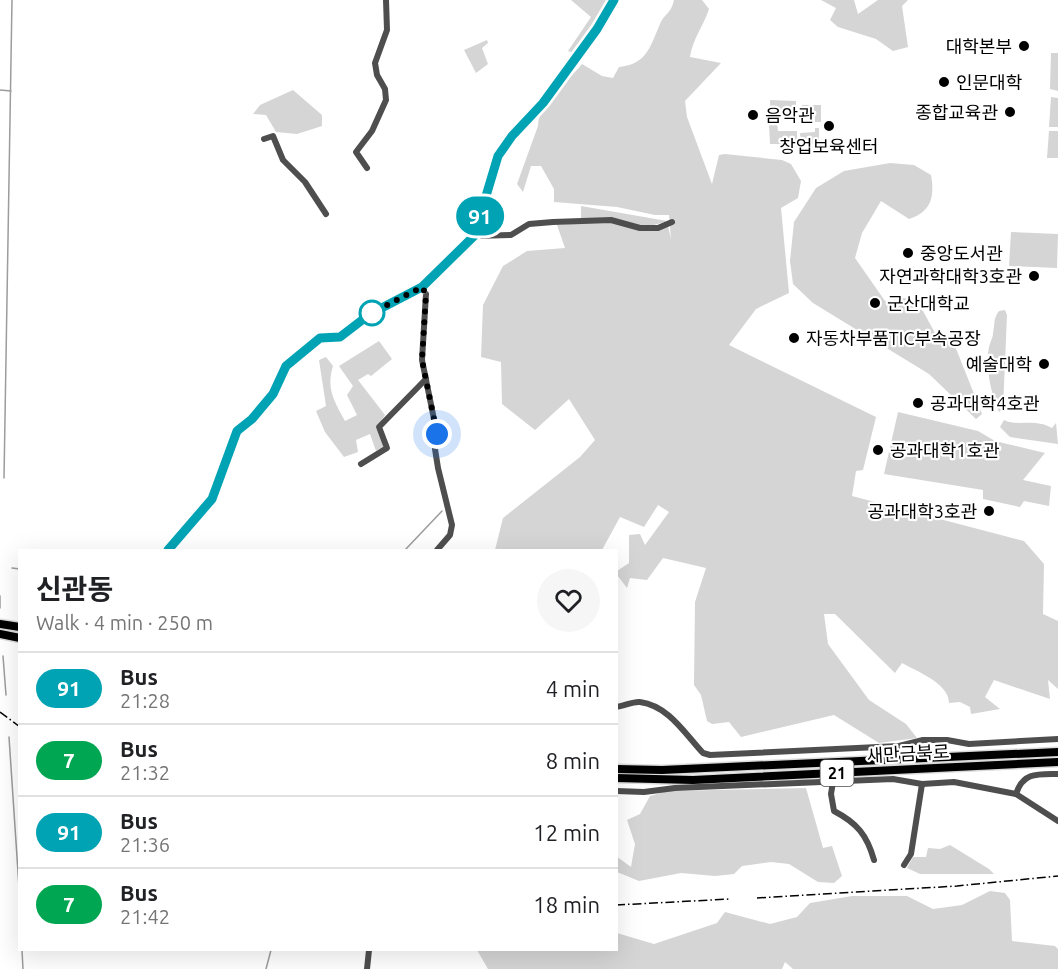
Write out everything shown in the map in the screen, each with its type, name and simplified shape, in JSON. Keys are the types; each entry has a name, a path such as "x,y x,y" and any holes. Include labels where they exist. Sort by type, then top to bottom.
{"highway":[{"path":"0,624 18,627"},
{"path":"0,634 18,638"},
{"name":"새만금북로","path":"618,768 662,770 1058,752"},
{"name":"새만금북로","path":"618,778 693,780 1058,762"}],"street":[{"path":"367,168 356,152 372,131 386,100 385,89 377,75 375,63 387,30 386,0"},
{"path":"169,549 212,499 237,431 252,419 273,394 286,366 320,338 340,337 370,314 422,287 474,236 498,156 512,136 543,103 597,29 614,0"},
{"path":"264,139 273,136 283,160 305,182 326,214"},
{"path":"474,236 511,235 529,224 553,222 611,220 640,228 658,228 672,222"},
{"path":"422,287 426,294 422,360 437,434 435,449 438,468 452,525 450,535 438,549"},
{"path":"361,464 387,448 379,427 426,379"},
{"path":"618,707 638,702 663,712 674,719 704,753 710,755 899,746 923,740 947,740 969,744 1058,739"},
{"path":"1016,794 1020,783 1032,774 1058,774"},
{"path":"618,791 644,792 675,788 893,779 922,784 954,782 1016,794 1058,820"},
{"path":"833,782 831,794 834,811 850,821 869,841 874,860"},
{"path":"904,865 911,854 922,784"},
{"path":"367,969 369,951"}],"shaded area":[{"path":"571,0 609,0 574,53 568,51 591,17"},
{"path":"674,0 702,0 709,9 693,44 690,57 721,63 685,101 687,117 712,184 719,155 725,154 782,160 791,164 801,181 798,198 781,208 789,293 756,309 729,345 876,417 863,470 856,471 852,496 1024,541 1044,564 1043,614 1058,621 1058,689 1048,680 1050,699 994,680 985,697 1000,709 971,714 970,707 960,702 949,703 944,689 923,674 902,663 895,673 835,614 824,614 828,644 869,700 906,724 917,738 879,743 834,715 741,737 729,722 712,724 707,721 701,695 694,685 695,602 706,568 663,558 647,580 630,578 627,588 618,576 618,570 629,563 629,535 640,534 645,545 669,512 658,505 644,527 620,517 603,549 495,549 503,518 580,457 595,440 569,399 535,430 502,404 501,362 481,357 483,305 503,266 527,251 565,248 557,225 606,222 647,230 668,226 671,239 669,215 655,215 617,207 554,202 554,189 541,166 531,166 523,192 517,184 543,108 555,92 582,64 602,76 613,78 619,67 642,58"},
{"path":"821,0 854,0 858,14 878,0 908,0 902,6 908,47 893,51 876,39 838,27 830,20 836,8"},
{"path":"487,40 488,43 482,48 488,64 476,73 464,50"},
{"path":"1051,53 1058,53 1058,91 1050,89"},
{"path":"293,90 322,115 322,126 297,134 276,132 266,115 253,114 260,105"},
{"path":"1051,97 1058,98 1058,127 1049,127"},
{"path":"770,100 796,101 796,111 779,111 779,118 771,118"},
{"path":"802,105 821,105 821,122 815,122 815,112 802,112"},
{"path":"769,124 777,124 778,131 797,131 797,144 770,144"},
{"path":"815,128 819,128 819,140 810,145 801,145 800,133 815,132"},
{"path":"1049,131 1058,131 1058,158 1047,158"},
{"path":"890,163 914,165 931,175 930,203 922,212 909,219 881,201 862,233 855,258 885,301 905,298 923,311 936,335 953,341 982,414 976,419 929,374 813,303 793,284 790,261 794,222 816,188 844,171"},
{"path":"581,206 667,221 636,226 581,219"},
{"path":"1011,232 1058,234 1057,268 1009,266"},
{"path":"1005,310 1007,315 1003,409 999,412 990,380 988,355 994,322 999,311"},
{"path":"379,341 392,359 371,376 368,374 358,380 385,415 376,428 384,447 376,451 370,434 356,440 358,452 344,457 325,432 316,411 326,406 319,360 326,357 333,366 331,388 345,421 357,415 347,395 353,386 339,366"},
{"path":"898,412 978,431 995,441 1045,453 1023,480 1051,486 1049,506 1024,501 1020,507 983,499 983,490 884,474"},
{"path":"1004,420 1045,425 1052,428 1056,423 1058,444 1010,437 1000,427"},
{"path":"806,788 823,848 832,846 842,876 834,883 818,882 789,864 771,862 742,866 734,874 715,876 681,873 639,881 618,872 618,857 631,867 635,844 627,820 640,814 650,796 667,791"},
{"path":"950,845 994,874 920,874 907,868 913,857 926,857 928,848 940,849"},
{"path":"990,891 1005,893 1010,900 1012,941 1055,946 1058,949 1058,969 793,969 785,962 782,969 488,969 478,951 618,951 618,933 654,944 717,923 725,912 770,924 797,917 810,903 852,896 907,896 933,909 962,905"}],"waterway":[{"path":"4,478 12,0"},
{"path":"0,90 11,91"},
{"path":"406,549 442,511"},
{"path":"12,568 18,569"},
{"path":"0,596 0,608"},
{"path":"3,656 6,695"},
{"path":"9,737 18,872"},
{"path":"22,951 23,969"},
{"path":"266,969 271,951"}],"railway":[{"path":"0,712 18,726"},
{"path":"757,898 957,886 1058,876"},
{"path":"618,905 730,899"}],"bus line":[{"name":"91","path":"169,549 212,499 219,486 237,431 252,419 273,394 286,366 320,338 340,337 370,314 422,287 474,236 498,156 505,144 543,103 597,29 614,0"}],"place":[{"name":"대학본부","path":"1024,46"},
{"name":"인문대학","path":"944,82"},
{"name":"종합교육관","path":"1010,112"},
{"name":"음악관","path":"753,115"},
{"name":"창업보육센터","path":"829,126"},
{"name":"중앙도서관","path":"908,253"},
{"name":"자연과학대학3호관","path":"1034,276"},
{"name":"군산대학교","path":"875,303"},
{"name":"자동차부품TIC부속공장","path":"794,338"},
{"name":"예술대학","path":"1044,364"},
{"name":"공과대학4호관","path":"918,403"},
{"name":"공과대학1호관","path":"878,450"},
{"name":"공과대학3호관","path":"989,511"}],"route":[{"path":"372,313 370,314 422,287 426,294 422,360 437,434"}]}
